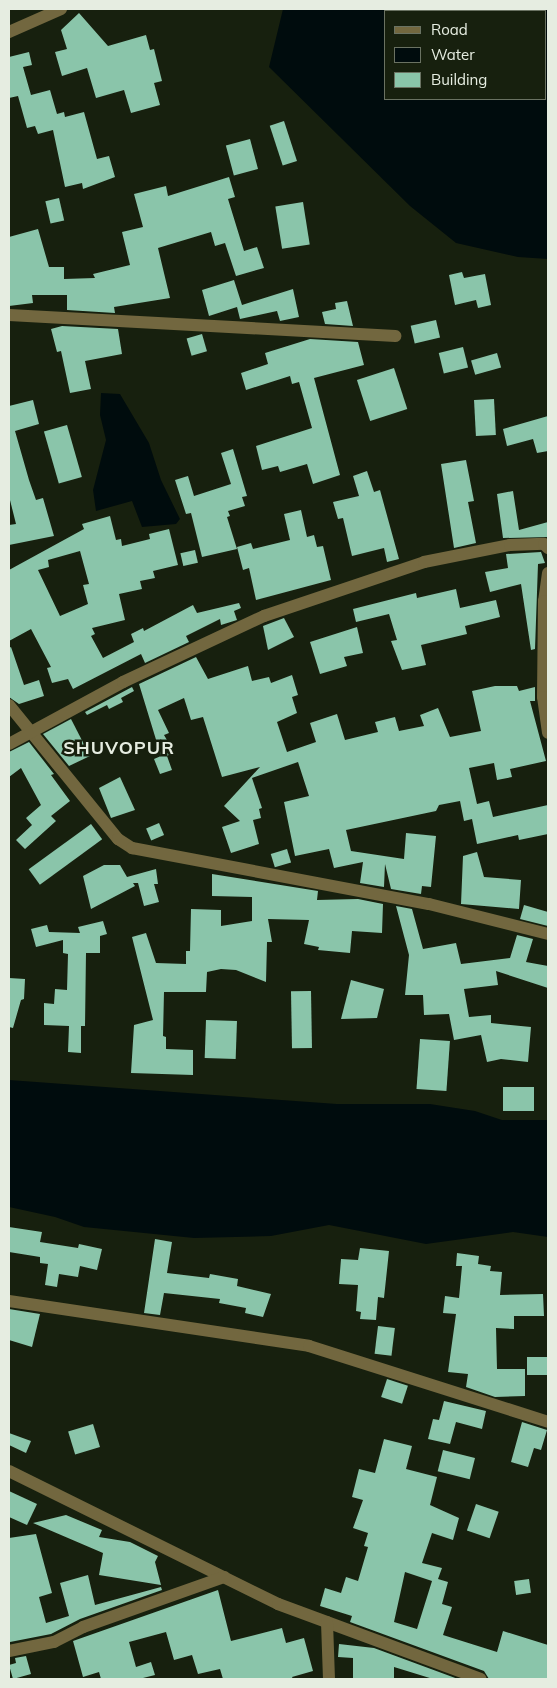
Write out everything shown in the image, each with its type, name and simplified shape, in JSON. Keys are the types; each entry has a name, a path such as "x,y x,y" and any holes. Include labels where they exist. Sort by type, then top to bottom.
{"street":[{"path":"9,32 61,9"},
{"path":"9,315 395,336"},
{"path":"9,744 123,682 264,616 424,562 510,545 544,544 548,548"},
{"path":"548,573 544,601 543,697 548,733"},
{"path":"9,705 118,839 132,848 429,904 548,934"},
{"path":"9,1301 308,1346 548,1422"},
{"path":"9,1471 278,1604 481,1679"},
{"path":"9,1651 54,1642 83,1627 224,1578"},
{"path":"327,1622 329,1679"}],"water":[{"path":"283,9 548,9 548,259 518,257 456,243 410,206 269,67"},
{"path":"101,393 120,394 149,443 161,480 180,519 176,524 142,527 132,501 96,511 93,490 106,440 100,415"},
{"path":"9,1080 337,1104 430,1104 475,1111 502,1120 548,1120 548,1237 513,1232 426,1244 329,1225 271,1236 194,1238 84,1227 55,1217 9,1207"}],"building":[{"path":"79,13 108,46 146,35 150,50 154,49 162,81 154,83 160,105 131,113 124,90 96,98 87,68 62,76 55,52 67,49 61,30"},
{"path":"29,52 32,65 23,67 31,95 50,90 57,114 64,112 65,117 84,112 97,159 109,156 115,177 83,189 82,183 65,187 53,130 38,134 35,126 27,128 18,96 9,98 9,57"},
{"path":"284,121 297,161 283,166 270,126"},
{"path":"250,139 258,169 234,175 226,145"},
{"path":"229,177 235,197 228,199 244,251 257,247 264,268 236,276 225,243 215,246 211,232 158,248 170,298 114,307 115,313 67,310 67,295 32,295 33,303 9,306 9,237 38,229 49,267 64,267 64,279 95,278 93,274 130,265 122,232 143,227 134,194 166,186 168,196"},
{"path":"59,198 64,220 51,224 45,201"},
{"path":"303,202 310,244 282,249 275,206"},
{"path":"462,272 464,278 485,274 491,305 478,308 476,300 455,305 449,275"},
{"path":"234,280 242,305 293,289 299,317 280,321 277,311 240,319 237,307 209,316 202,290"},
{"path":"347,301 353,326 325,324 322,312 336,309 335,303"},
{"path":"436,320 440,338 415,343 411,326"},
{"path":"62,326 118,329 122,354 85,361 91,389 70,393 61,351 57,352 51,329"},
{"path":"202,334 207,351 192,356 187,338"},
{"path":"310,339 358,342 364,365 314,378 340,475 313,484 307,464 280,472 278,466 262,470 256,446 312,428 299,382 292,384 290,376 246,390 241,373 268,364 265,353"},
{"path":"463,347 468,367 444,373 439,353"},
{"path":"497,353 501,367 475,375 471,360"},
{"path":"394,368 407,409 370,421 357,380"},
{"path":"494,399 496,435 476,436 474,400"},
{"path":"33,400 39,424 15,431 36,500 43,498 54,536 9,545 9,525 16,524 9,496 9,406"},
{"path":"548,416 548,451 537,453 533,439 507,446 503,429"},
{"path":"67,425 82,477 59,484 44,432"},
{"path":"233,449 247,496 242,497 245,506 228,511 230,516 227,517 237,549 202,557 191,513 186,514 175,480 188,476 194,496 231,484 221,453"},
{"path":"466,460 474,501 468,502 476,543 454,548 441,464"},
{"path":"367,471 374,492 380,490 399,559 387,562 384,548 352,556 343,518 338,519 333,502 359,496 353,476"},
{"path":"513,491 519,530 548,522 548,537 503,538 497,494"},
{"path":"301,510 307,537 314,535 317,547 323,546 331,580 256,600 249,568 243,570 237,547 251,543 253,549 290,540 284,514"},
{"path":"110,516 116,540 121,539 122,546 150,539 149,534 169,529 178,565 153,571 155,578 140,581 142,589 119,594 125,620 92,628 95,634 91,636 103,658 134,642 131,634 143,628 144,631 193,605 197,613 239,603 241,608 234,611 237,620 221,625 220,619 186,636 189,642 145,663 141,654 73,689 68,679 52,683 47,668 51,667 31,629 9,641 9,570 84,529 82,524","holes":["80,551 89,584 83,585 88,604 60,616 38,570 49,567 48,560"]},
{"path":"195,550 198,563 183,566 180,553"},
{"path":"541,552 545,563 538,564 535,649 531,650 521,584 490,592 485,572 508,568 506,554"},
{"path":"456,589 460,608 496,600 500,617 465,626 467,634 421,645 426,665 402,670 391,641 397,640 389,614 356,622 353,609 416,593 417,598"},
{"path":"284,618 294,637 268,650 263,626"},
{"path":"357,627 363,653 344,657 347,666 320,674 310,642"},
{"path":"11,647 24,685 39,680 44,696 19,704 9,697 9,648"},
{"path":"196,657 208,679 248,666 252,681 269,677 271,683 292,675 298,695 292,697 297,713 277,722 287,752 316,742 310,723 337,714 345,740 378,732 375,722 395,717 399,731 424,726 420,715 438,708 450,737 481,731 472,691 495,686 517,686 519,691 535,687 535,701 530,701 546,761 510,769 512,777 497,780 494,763 469,768 477,804 489,801 493,817 548,805 548,834 519,840 518,835 477,844 472,819 464,821 460,801 439,805 436,811 346,830 351,851 404,859 406,833 436,836 431,887 422,886 421,894 391,889 385,864 384,887 360,883 363,862 334,868 329,849 295,856 284,802 309,796 298,762 252,778 262,808 259,809 261,818 253,820 259,844 231,853 222,827 240,821 224,806 260,767 222,777 203,717 191,720 184,698 158,710 169,733 164,735 174,752 167,756 172,770 160,774 154,759 161,756 139,684"},
{"path":"132,687 134,691 121,698 123,702 109,709 107,705 87,715 85,712"},
{"path":"71,719 90,756 69,766 43,734"},
{"path":"29,742 54,774 51,775 70,801 51,816 56,821 25,849 16,840 32,825 26,818 41,805 21,768 9,777 9,752"},
{"path":"120,777 135,810 111,818 99,788"},
{"path":"159,823 164,835 151,840 146,828"},
{"path":"91,824 102,839 40,885 29,869"},
{"path":"287,849 291,862 275,867 271,854"},
{"path":"477,852 484,877 521,880 519,909 461,904 463,856"},
{"path":"104,865 120,865 127,877 156,869 158,884 154,884 159,902 144,906 138,883 133,883 135,886 91,909 83,876"},
{"path":"212,874 318,891 317,900 358,899 383,904 382,933 352,931 350,953 318,950 319,947 304,944 309,920 268,919 272,942 267,942 266,982 236,970 221,969 207,972 206,992 164,992 163,1036 166,1037 166,1049 193,1050 193,1075 131,1073 134,1025 153,1020 132,937 146,933 156,963 186,964 186,951 190,951 191,909 221,910 221,926 252,921 252,897 212,896"},
{"path":"524,905 548,912 548,926 520,919"},
{"path":"396,906 412,909 423,949 456,943 461,964 510,958 517,935 533,939 526,962 548,966 548,988 496,971 498,985 464,989 469,1017 491,1015 491,1023 531,1027 528,1062 501,1059 487,1062 481,1035 454,1040 449,1014 424,1015 423,995 405,995 409,955"},
{"path":"103,921 107,934 100,936 100,953 86,953 85,1026 81,1026 81,1053 68,1052 69,1026 44,1025 44,1003 54,1004 55,989 67,990 68,954 63,953 63,940 36,947 31,929 47,925 49,932 80,933 78,927"},
{"path":"9,978 25,979 24,999 21,1000 13,1028 9,1027"},
{"path":"351,980 384,989 377,1018 341,1019"},
{"path":"291,991 311,991 312,1048 292,1048"},
{"path":"206,1020 237,1021 236,1059 205,1058"},
{"path":"420,1039 450,1041 446,1091 417,1089"},
{"path":"503,1087 534,1087 534,1111 503,1111"},
{"path":"9,1227 42,1232 40,1242 78,1248 79,1244 102,1249 97,1270 80,1266 78,1277 59,1274 57,1287 45,1285 48,1264 40,1263 40,1257 9,1252"},
{"path":"155,1239 172,1242 167,1273 209,1278 210,1274 238,1279 237,1286 271,1294 263,1317 245,1313 246,1308 219,1303 220,1299 164,1293 160,1315 144,1313"},
{"path":"360,1248 389,1251 384,1298 378,1297 376,1320 360,1319 361,1312 356,1311 358,1285 339,1284 341,1259 358,1260"},
{"path":"457,1253 479,1256 478,1264 491,1266 490,1271 502,1272 500,1295 543,1294 544,1316 514,1316 514,1329 496,1328 497,1369 525,1369 525,1396 495,1397 466,1387 468,1374 448,1372 456,1314 443,1313 445,1296 459,1298 462,1266 456,1266"},
{"path":"9,1309 40,1314 32,1347 9,1340"},
{"path":"378,1326 395,1328 391,1356 375,1354"},
{"path":"527,1357 548,1357 548,1375 527,1375"},
{"path":"387,1379 408,1386 402,1404 381,1397"},
{"path":"444,1401 486,1411 482,1429 456,1422 450,1444 428,1439 433,1419 439,1420"},
{"path":"522,1422 547,1430 541,1450 534,1448 528,1467 511,1462"},
{"path":"93,1424 100,1447 75,1455 68,1432"},
{"path":"9,1433 31,1441 26,1453 9,1445"},
{"path":"384,1439 412,1446 406,1469 437,1477 430,1505 459,1518 453,1540 432,1533 422,1563 442,1568 438,1579 448,1582 442,1604 452,1607 443,1635 497,1652 503,1631 548,1645 548,1679 489,1679 484,1671 350,1622 352,1616 320,1606 325,1588 341,1593 346,1577 358,1581 368,1547 364,1546 368,1533 353,1528 363,1500 352,1497 359,1469 375,1473","holes":["405,1572 432,1581 417,1629 394,1622"]},
{"path":"443,1450 475,1458 470,1479 438,1471"},
{"path":"9,1491 37,1504 27,1525 9,1517"},
{"path":"476,1504 499,1512 490,1538 467,1530"},
{"path":"66,1515 102,1530 99,1537 130,1542 158,1556 155,1562 161,1585 99,1575 103,1553 33,1523"},
{"path":"36,1534 52,1593 39,1597 46,1623 69,1616 60,1583 88,1575 95,1605 161,1587 162,1590 80,1619 51,1634 10,1642 9,1538"},
{"path":"529,1579 531,1593 516,1595 514,1581"},
{"path":"218,1590 231,1641 282,1628 286,1643 304,1638 313,1671 292,1677 293,1679 223,1679 220,1669 198,1674 192,1655 174,1660 166,1632 129,1642 136,1667 151,1662 155,1675 139,1679 101,1679 99,1672 83,1677 73,1641"},
{"path":"339,1644 374,1648 458,1679 433,1679 394,1667 394,1679 353,1679 353,1658 338,1657"},
{"path":"26,1656 31,1674 13,1679 9,1665 16,1663 15,1658"}],"district":[{"name":"SHUVOPUR","path":"119,748"}]}
